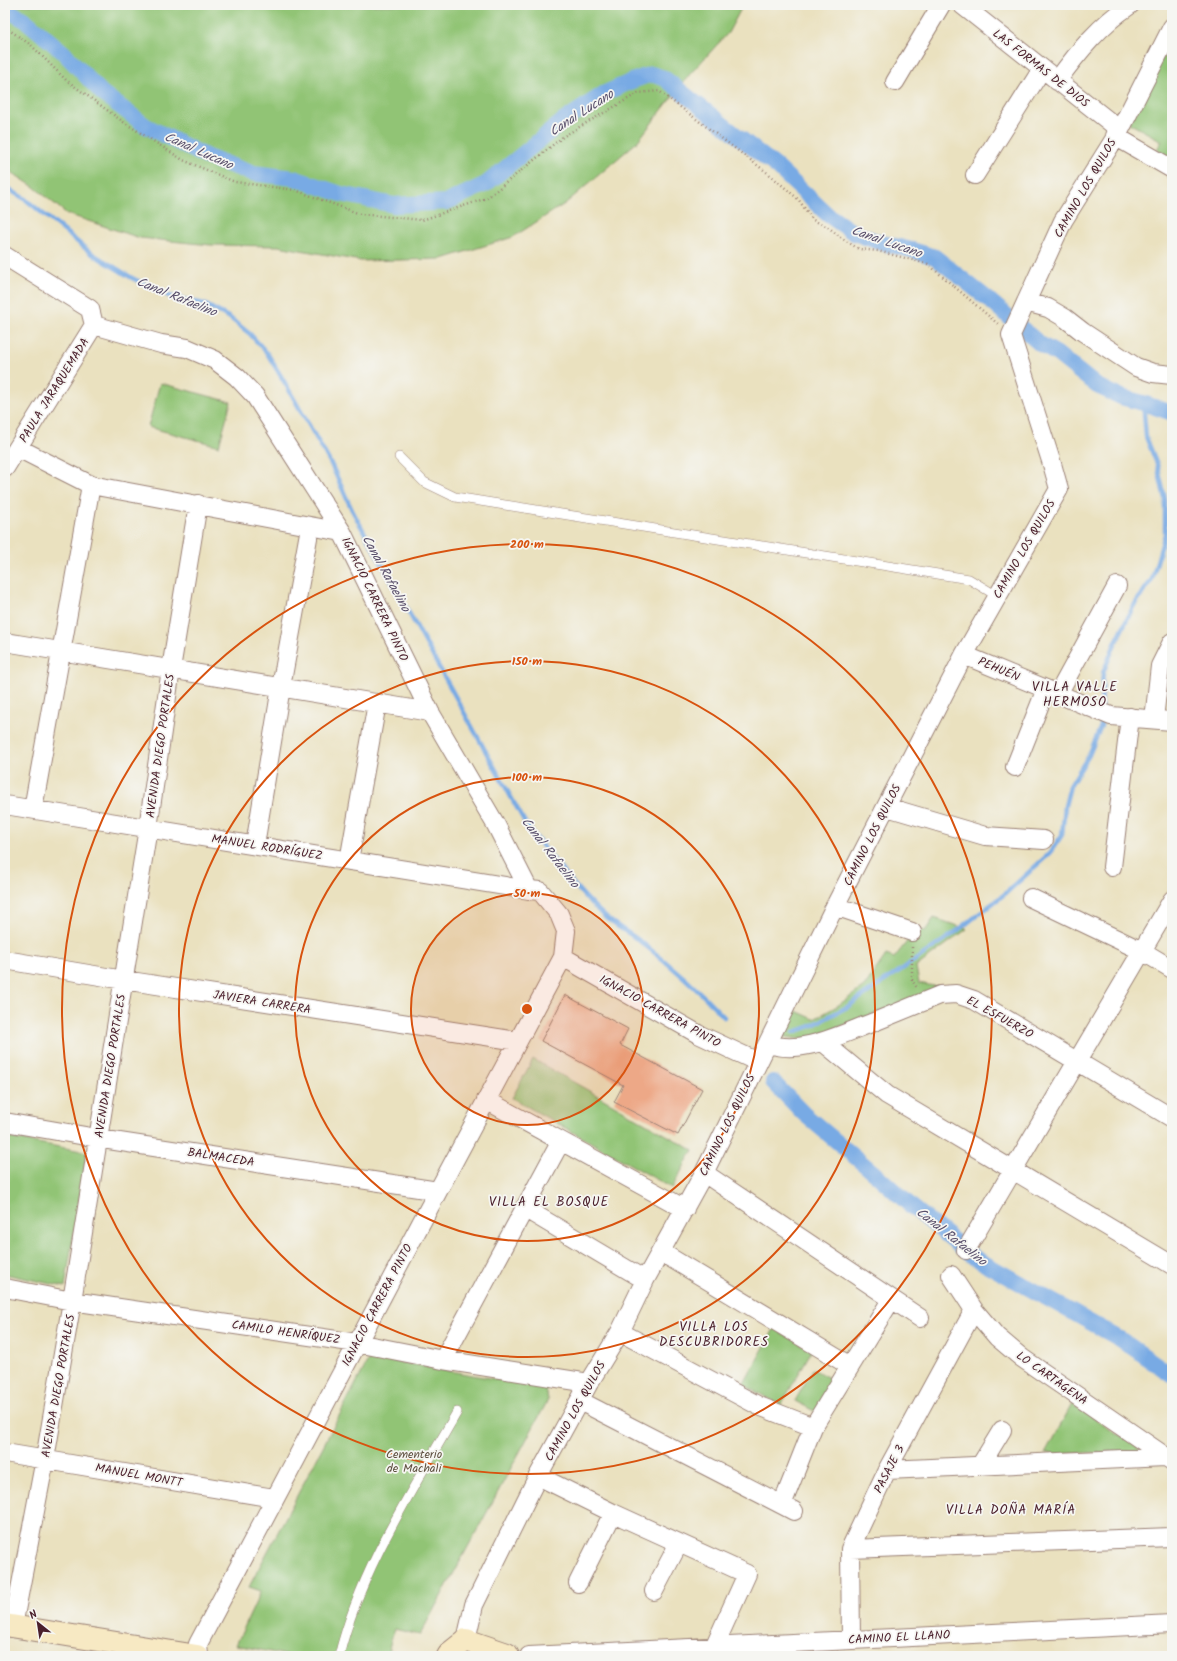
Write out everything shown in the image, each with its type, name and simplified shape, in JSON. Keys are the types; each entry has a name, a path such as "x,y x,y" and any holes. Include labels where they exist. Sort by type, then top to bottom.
{"main road":[{"path":"9,1626 198,1656"},
{"path":"448,1656 466,1640 508,1656"}],"street":[{"path":"894,82 941,5"},
{"path":"1057,81 1080,50 1098,30 1113,16 1130,5"},
{"name":"LAS FORMAS DE DIOS","path":"964,6 1057,81 1117,133 1172,169"},
{"name":"CAMINO LOS QUILOS","path":"466,1640 474,1605 538,1476 589,1383 620,1332 645,1280 704,1173 835,906 964,654 1058,489 1052,464 1011,335 1063,221 1117,133 1172,27"},
{"path":"975,175 1042,69"},
{"name":"IGNACIO CARRERA PINTO","path":"5,256 92,317 161,344 187,348 215,360 237,377 255,396 342,532 430,712 496,825 529,890 540,891 559,914 566,931 564,957 274,1498 198,1644 198,1656"},
{"path":"1026,302 1048,308 1065,318 1083,332 1136,367 1153,374 1172,375"},
{"name":"PAULA JARAQUEMADA","path":"5,468 18,448 92,317"},
{"path":"18,448 91,485 342,532"},
{"path":"33,809 63,651 91,485"},
{"name":"AVENIDA DIEGO PORTALES","path":"9,1626 45,1459 72,1301 99,1139 148,828 171,669 198,504"},
{"path":"255,845 281,687 310,527"},
{"path":"1015,767 1052,691 1117,586"},
{"path":"5,642 430,712"},
{"path":"1154,719 1160,666 1172,642"},
{"name":"PEHUÉN","path":"964,654 1092,709 1112,716 1172,721"},
{"path":"349,861 377,703"},
{"path":"1112,867 1130,717"},
{"name":"MANUEL RODRÍGUEZ","path":"5,804 529,890"},
{"path":"887,807 985,836 1044,840"},
{"path":"1030,898 1142,951 1172,969"},
{"path":"966,1250 1012,1169 1172,900"},
{"path":"835,906 912,932"},
{"name":"IGNACIO CARRERA PINTO","path":"564,957 698,1034 758,1062"},
{"name":"JAVIERA CARRERA","path":"5,960 518,1041"},
{"name":"EL ESFUERZO","path":"768,1043 777,1047 793,1047 823,1042 940,995 956,994 974,1000 1172,1118"},
{"path":"823,1042 887,1095 1172,1265"},
{"path":"486,1100 685,1209"},
{"name":"BALMACEDA","path":"5,1122 99,1139 438,1191"},
{"path":"443,1360 561,1141"},
{"path":"704,1173 891,1300 920,1318"},
{"path":"524,1208 645,1280"},
{"path":"661,1252 850,1366"},
{"name":"LO CARTAGENA","path":"951,1274 974,1310 997,1336 1022,1358 1169,1459"},
{"name":"CAMILO HENRÍQUEZ","path":"5,1288 72,1301 358,1343 443,1360 589,1383"},
{"path":"580,1401 788,1508 813,1427 891,1300"},
{"name":"PASAJE 3","path":"850,1640 850,1549 887,1470 974,1310"},
{"path":"620,1332 759,1406 813,1427"},
{"path":"980,1466 1002,1430"},
{"name":"MANUEL MONTT","path":"5,1453 274,1498"},
{"path":"887,1470 1169,1459"},
{"path":"538,1476 613,1513 747,1574 714,1647"},
{"path":"578,1583 613,1513"},
{"path":"850,1549 1172,1538"},
{"path":"654,1591 679,1543"},
{"name":"CAMINO EL LLANO","path":"529,1656 1172,1624"}],"lane":[{"path":"399,457 424,482 456,497 969,579 997,596"},
{"path":"339,1656 353,1608 375,1557 457,1412"}],"path":[{"path":"5,27 31,45 72,84 122,121 184,160 235,182 295,190 360,214 368,215 422,220 487,198 564,136 638,93 658,91 769,174 798,199 813,220 828,227 843,239 860,249 878,251 928,264 1011,335"},
{"path":"911,954 912,980"}],"green space":[{"path":"5,5 743,5 728,33 690,74 637,142 566,203 513,237 442,259 361,261 278,246 211,245 140,238 67,214 34,187 5,168"},
{"path":"1172,38 1172,160 1157,149 1162,141 1129,123"},
{"path":"160,383 231,402 219,446 148,427"},
{"path":"934,918 967,929 916,967 919,983 943,988 812,1037 800,1039 780,1036 796,1011 814,1019 837,1006 864,987 886,955 894,958 917,929 925,931"},
{"path":"533,1059 693,1150 672,1188 512,1098"},
{"path":"5,1137 87,1152 65,1287 5,1274"},
{"path":"774,1329 812,1350 781,1405 743,1385"},
{"name":"Cementerio de Machali","path":"370,1357 546,1388 548,1400 420,1635 394,1629 387,1656 290,1656 236,1645 261,1591 249,1587"},
{"path":"813,1369 834,1381 816,1412 795,1401"},
{"path":"1072,1404 1144,1451 1045,1454"}],"building":[{"path":"565,995 628,1029 620,1045 702,1089 678,1135 614,1102 623,1085 541,1041"}],"waterway":[{"name":"Canal Lucano","path":"5,9 25,20 63,52 102,93 146,126 207,157 252,173 294,178 341,194 394,205 447,202 486,184 563,121 605,93 651,74 664,78 777,167 828,215 854,233 882,243 935,257 989,300 1040,344 1057,354 1097,386 1121,397 1172,413"},
{"name":"Canal Rafaelino","path":"5,187 25,199 91,253 132,278 169,296 204,304 230,318 250,334 267,353 331,464 352,510 527,826 554,861 593,906 613,923 637,939 695,987 724,1017"},
{"path":"1101,708 1103,673 1133,607 1152,579 1165,534 1165,499 1157,464 1146,437 1143,403"},
{"path":"794,1032 811,1026 847,1007 953,934 1006,893 1049,854 1062,835 1065,806 1070,786 1089,755 1101,726 1101,717"},
{"name":"Canal Rafaelino","path":"773,1082 804,1114 911,1206 975,1258 1120,1339 1172,1375"}],"district":[{"name":"VILLA VALLE HERMOSO","path":"1075,694"},
{"name":"VILLA EL BOSQUE","path":"549,1201"},
{"name":"VILLA LOS DESCUBRIDORES","path":"714,1334"},
{"name":"VILLA DOÑA MARÍA","path":"1011,1509"}]}
